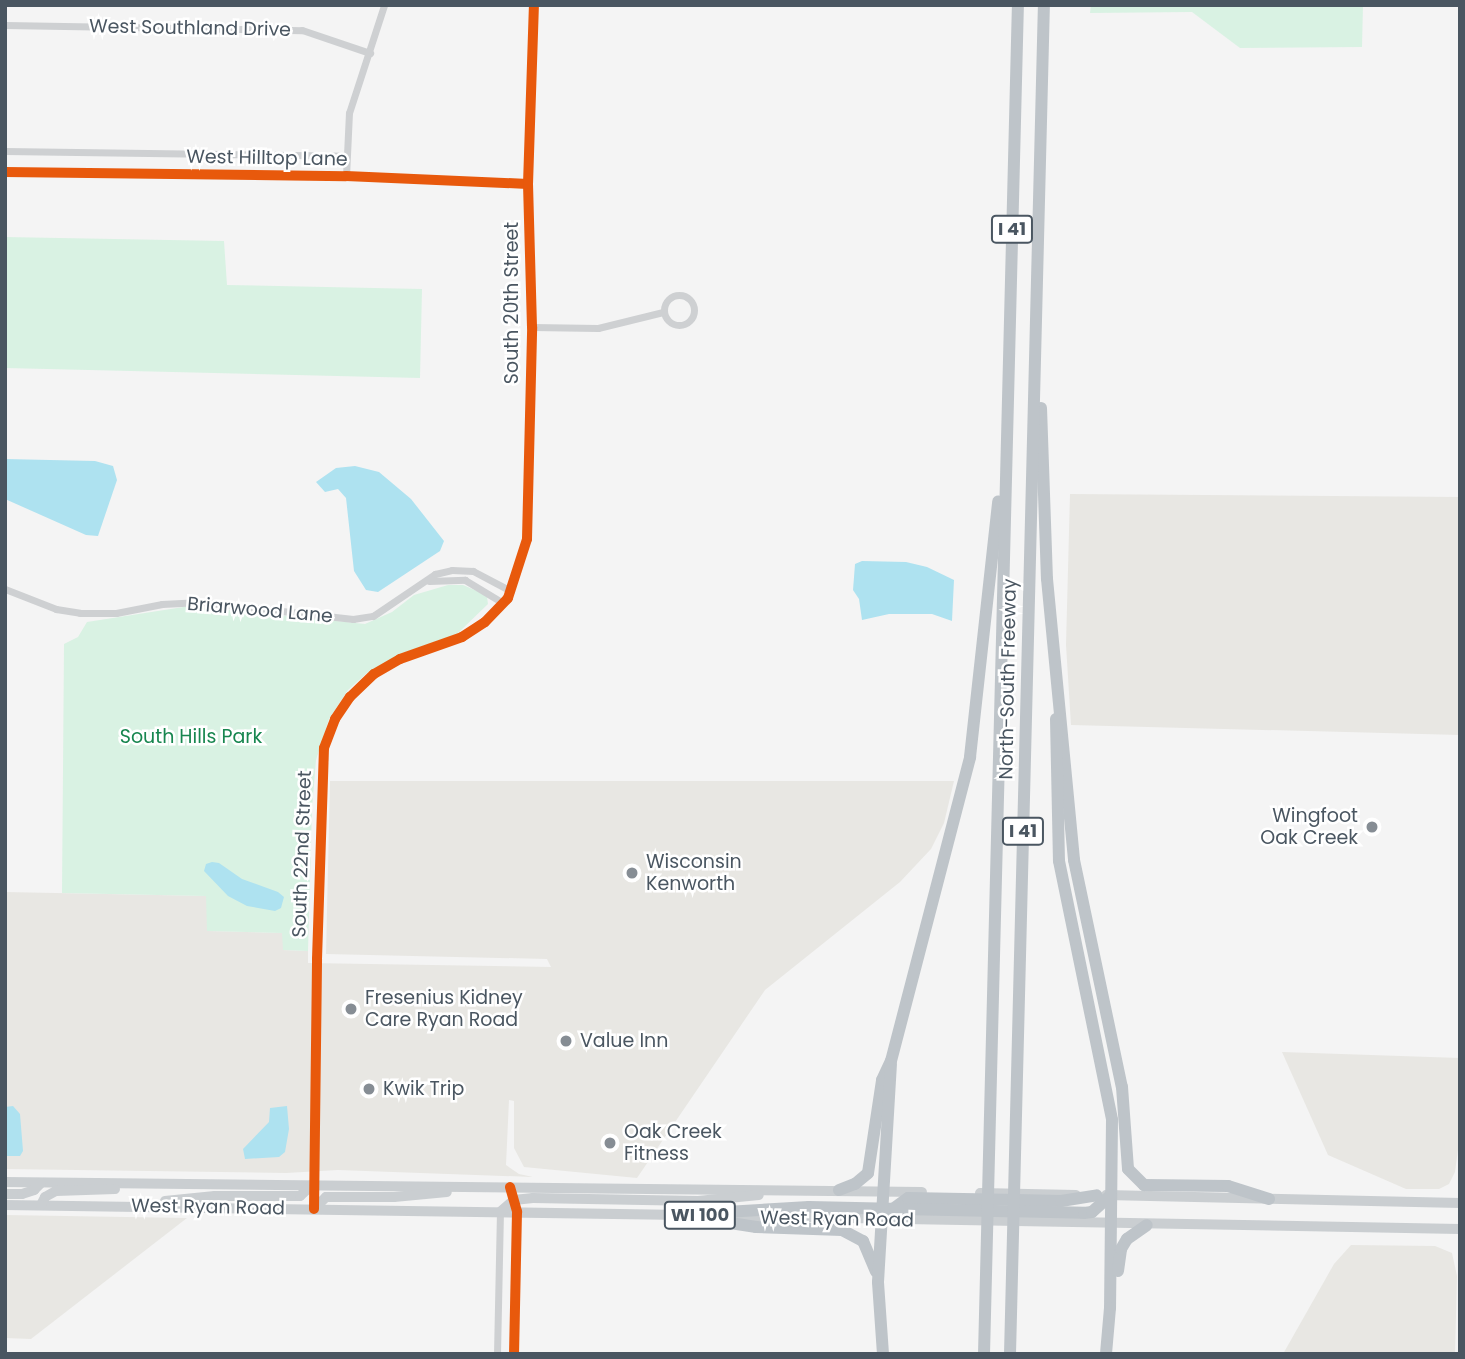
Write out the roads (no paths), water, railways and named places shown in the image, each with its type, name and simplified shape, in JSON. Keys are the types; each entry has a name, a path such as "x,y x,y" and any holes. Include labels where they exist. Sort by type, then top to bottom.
{"highway":[{"name":"North-South Freeway","path":"984,1354 1018,5"},
{"name":"North-South Freeway","path":"1010,1354 1044,5"},
{"path":"1036,309 1047,579 1057,691 1065,741 1074,860 1122,1087 1128,1169 1144,1185 1228,1186 1269,1199"},
{"path":"839,1190 855,1184 868,1174 882,1080 891,1061 970,757 987,620 992,542 1006,454"},
{"path":"1057,691 1059,861 1106,1077 1112,1120 1107,1354"},
{"path":"878,1282 886,1213 891,1061"},
{"path":"1032,1207 1097,1195"},
{"path":"675,1215 809,1208 886,1213 908,1198 960,1206 1032,1207 1091,1212 1111,1195"},
{"path":"675,1215 756,1227 849,1232 863,1241 872,1256 878,1282 883,1354"},
{"path":"1107,1354 1114,1337 1121,1249 1127,1238 1147,1225"}],"main road":[{"name":"West Ryan Road","path":"5,1182 885,1191 960,1206"},
{"path":"5,1194 34,1190 41,1183"},
{"path":"41,1205 56,1191 92,1191 146,1183"},
{"path":"138,1206 215,1196 300,1196 313,1184"},
{"path":"314,1209 326,1197 394,1197 449,1192 467,1186"},
{"path":"500,1212 516,1206 698,1201 789,1190"},
{"path":"1097,1195 1460,1203"},
{"name":"West Ryan Road","path":"5,1205 500,1212"},
{"name":"WI 100","path":"516,1206 675,1215"},
{"name":"West Ryan Road","path":"886,1213 960,1206 1032,1207 1111,1224 1460,1229"}],"street":[{"path":"346,176 349,113 384,5"},
{"name":"South 20th Street","path":"507,597 527,539 532,327 528,184 534,5"},
{"name":"West Southland Drive","path":"5,25 302,30 370,53"},
{"name":"West Hilltop Lane","path":"5,150 346,156"},
{"name":"West Hilltop Lane","path":"5,172 346,176 528,184"},
{"path":"677,294 687,296 694,304 694,314 684,324 671,323 663,312 665,302 677,294"},
{"path":"532,327 598,328 663,312"},
{"name":"Briarwood Lane","path":"5,589 56,609 80,613 116,613 162,604 201,602 353,619 373,616 435,575 452,570 473,571 507,597"},
{"name":"Briarwood Lane","path":"425,582 442,579 465,580 507,597"},
{"name":"South 22nd Street","path":"314,1209 324,748 342,708 374,674 400,659 462,637 485,622 507,597"},
{"path":"510,1187 516,1206 514,1354"},
{"path":"497,1354 500,1212"}],"water":[{"path":"5,459 95,461 113,466 117,480 98,536 86,535 5,499"},
{"path":"355,466 379,472 411,499 444,541 440,551 378,592 366,590 354,571 346,498 338,489 325,492 316,482 336,468"},
{"path":"862,561 906,562 927,567 954,580 952,621 932,614 889,614 862,620 859,599 853,590 855,564"},
{"path":"219,863 242,879 278,892 284,897 281,908 275,911 247,906 228,896 204,871 206,864"},
{"path":"13,1106 20,1114 23,1151 20,1156 5,1156 5,1107"},
{"path":"287,1106 289,1129 285,1152 279,1157 245,1159 243,1149 269,1122 270,1108"}],"place":[{"name":"Wingfoot Oak Creek","path":"1372,827"},
{"name":"Wisconsin Kenworth","path":"632,873"},
{"name":"Fresenius Kidney Care Ryan Road","path":"351,1009"},
{"name":"Value Inn","path":"566,1041"},
{"name":"Kwik Trip","path":"369,1089"},
{"name":"Oak Creek Fitness","path":"610,1143"}],"park label":[{"name":"South Hills Park","path":"191,737"}]}
